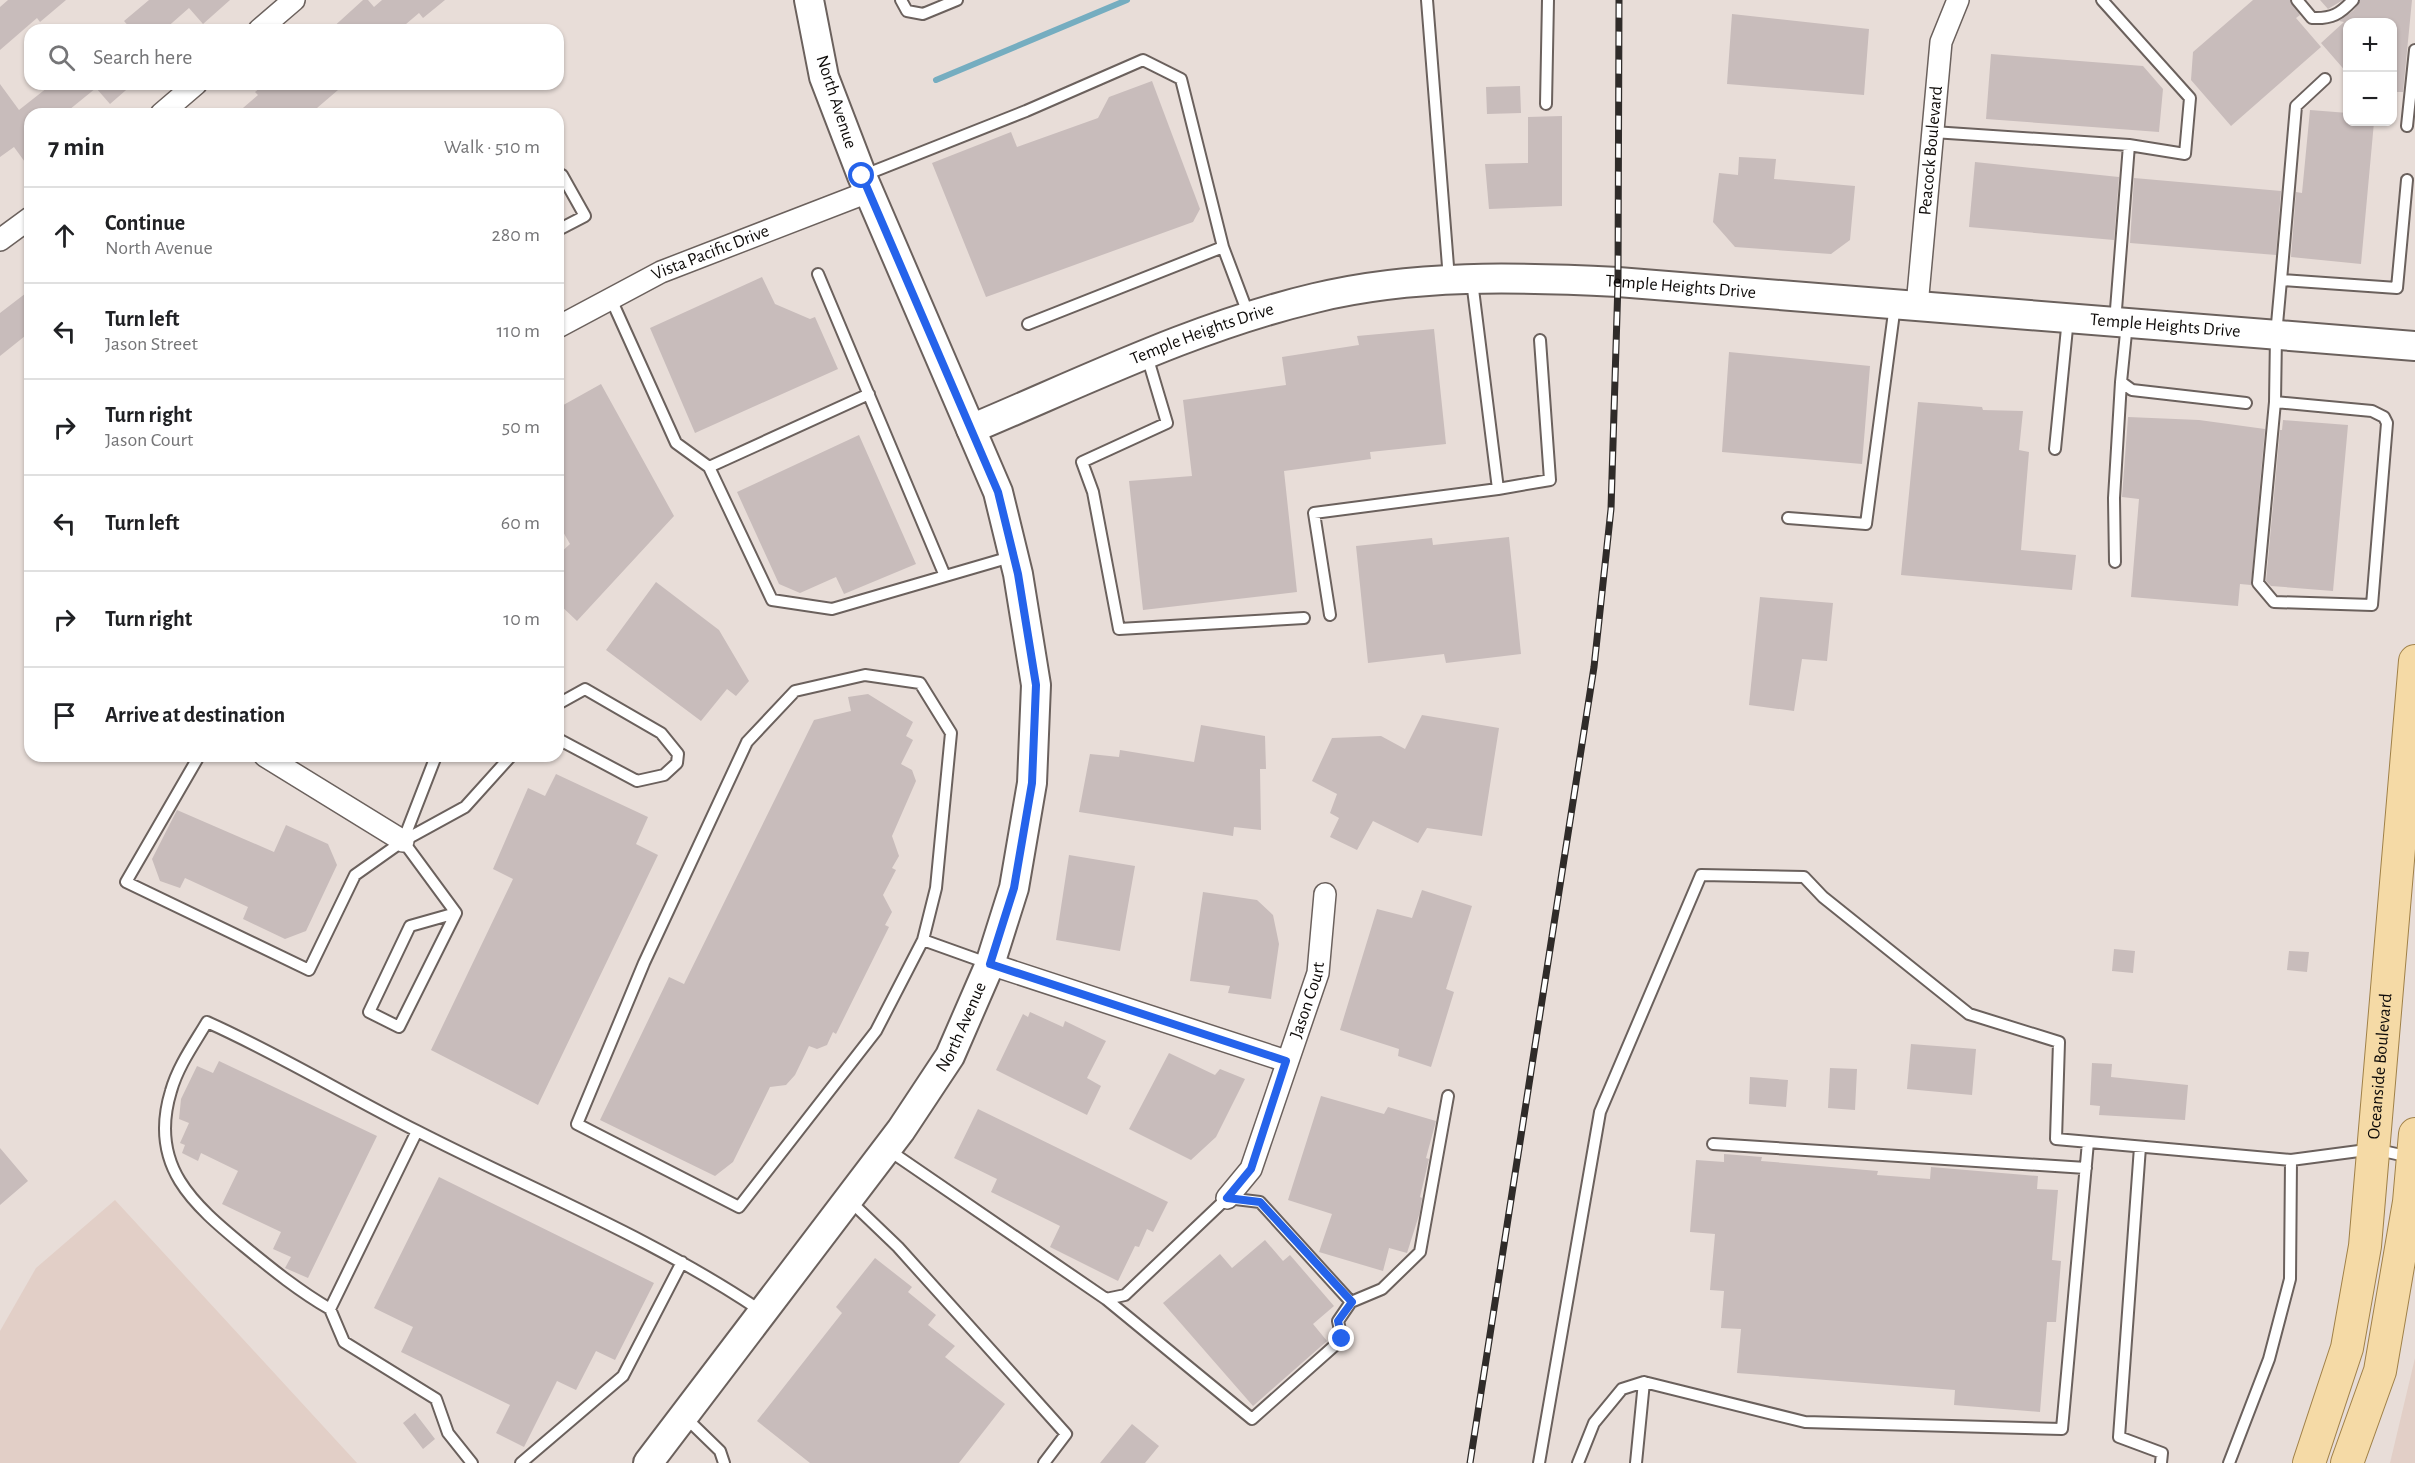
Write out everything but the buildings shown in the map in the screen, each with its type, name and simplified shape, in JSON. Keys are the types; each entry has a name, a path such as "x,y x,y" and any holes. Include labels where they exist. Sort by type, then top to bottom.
{"main road":[{"name":"North Avenue","path":"648,1463 887,1149 950,1056 990,964 1014,888 1032,783 1036,685 1014,556 998,492 865,184 824,77 808,0"},
{"name":"Temple Heights Drive","path":"971,429 1206,331 1315,298 1385,285 1529,278 1618,282 2415,346"},
{"name":"Oceanside Boulevard","path":"2309,1463 2347,1348 2365,1246 2415,661"},
{"path":"2347,1463 2380,1371 2409,1202 2414,1146"}],"street":[{"path":"266,24 294,0"},
{"name":"Peacock Boulevard","path":"1906,305 1933,132 1941,42 1958,0"},
{"path":"168,108 189,90"},
{"name":"Vista Pacific Drive","path":"564,324 661,272 865,184"},
{"path":"0,240 24,222"},
{"path":"275,762 403,841"},
{"name":"Jason Court","path":"1227,1198 1251,1169 1286,1061 1318,973 1325,894"},
{"path":"990,964 1286,1061"}],"lane":[{"path":"901,0 907,11 923,14 957,0"},
{"path":"1427,0 1461,281 1498,489"},
{"path":"1546,104 1548,0"},
{"path":"1933,132 2129,146 2185,154 2190,98 2103,0"},
{"path":"2297,0 2312,18 2327,19 2338,15 2354,0"},
{"path":"2407,126 2415,50"},
{"path":"865,184 1143,60 1181,79 1223,247 1250,317"},
{"path":"2275,402 2372,411 2384,417 2386,423 2372,605 2274,602 2258,583 2275,402 2276,335 2296,106 2325,79"},
{"path":"2115,562 2114,498 2121,382 2121,322 2129,146"},
{"path":"564,179 585,216 564,227"},
{"path":"2281,280 2397,288 2407,180"},
{"path":"1029,324 1223,247"},
{"path":"818,274 945,576"},
{"path":"611,299 676,443 709,467 772,600 832,609 1014,556"},
{"path":"1788,518 1866,524 1906,305"},
{"path":"2055,449 2068,318"},
{"path":"1330,615 1314,513 1551,480 1539,340"},
{"path":"1147,355 1167,423 1082,462 1093,492 1119,629 1304,618"},
{"path":"2121,382 2132,390 2246,403"},
{"path":"709,467 869,394"},
{"path":"865,675 920,683 951,733 936,888 923,940 876,1031 739,1207 577,1124 644,963 747,742 795,691 865,675"},
{"path":"564,701 585,689 661,733 678,754 677,763 664,775 637,781 564,742"},
{"path":"196,762 126,882 309,970 355,875 403,841 465,807 506,762"},
{"path":"403,841 434,762"},
{"path":"403,841 456,913"},
{"path":"1539,1463 1600,1112 1701,875 1804,877 1823,897 1970,1014 2059,1042 2056,1139 2291,1161 2374,1149 2414,1146"},
{"path":"456,913 399,1027 369,1012 410,927 456,913"},
{"path":"923,940 990,964"},
{"path":"472,1463 448,1433 436,1399 344,1342 330,1309 289,1285 192,1201 177,1181 167,1153 166,1122 170,1092 178,1073 207,1022 417,1131 682,1262 714,1279 763,1312"},
{"path":"887,1149 1106,1299 1252,1419 1342,1339 1338,1321 1352,1302 1382,1290 1420,1252 1448,1096"},
{"path":"330,1309 417,1131"},
{"path":"1578,1463 1594,1423 1622,1389 1644,1383 1805,1422 2062,1429 2088,1142"},
{"path":"1713,1144 2086,1167"},
{"path":"2140,1146 2119,1437 2162,1453 2161,1463"},
{"path":"2229,1463 2269,1359 2289,1279 2291,1161"},
{"path":"1106,1299 1125,1295 1227,1198 1260,1202 1352,1302"},
{"path":"848,1200 898,1247 1066,1434 1044,1463"},
{"path":"521,1463 623,1376 682,1262"},
{"path":"1636,1463 1644,1383"},
{"path":"685,1417 720,1451 724,1463"}],"shaded area":[{"path":"115,1200 357,1463 0,1463 0,1331 36,1268"},
{"path":"2415,1358 2415,1463 2390,1463"}],"waterway":[{"path":"936,80 1127,0"}],"railway":[{"path":"1470,1463 1594,667 1611,509 1618,282 1619,0"}],"route":[{"path":"862,176 998,492 1018,574 1036,685 1032,783 1014,888 990,964 1286,1061 1251,1169 1227,1198 1260,1202 1352,1302 1338,1321 1342,1339"}]}
